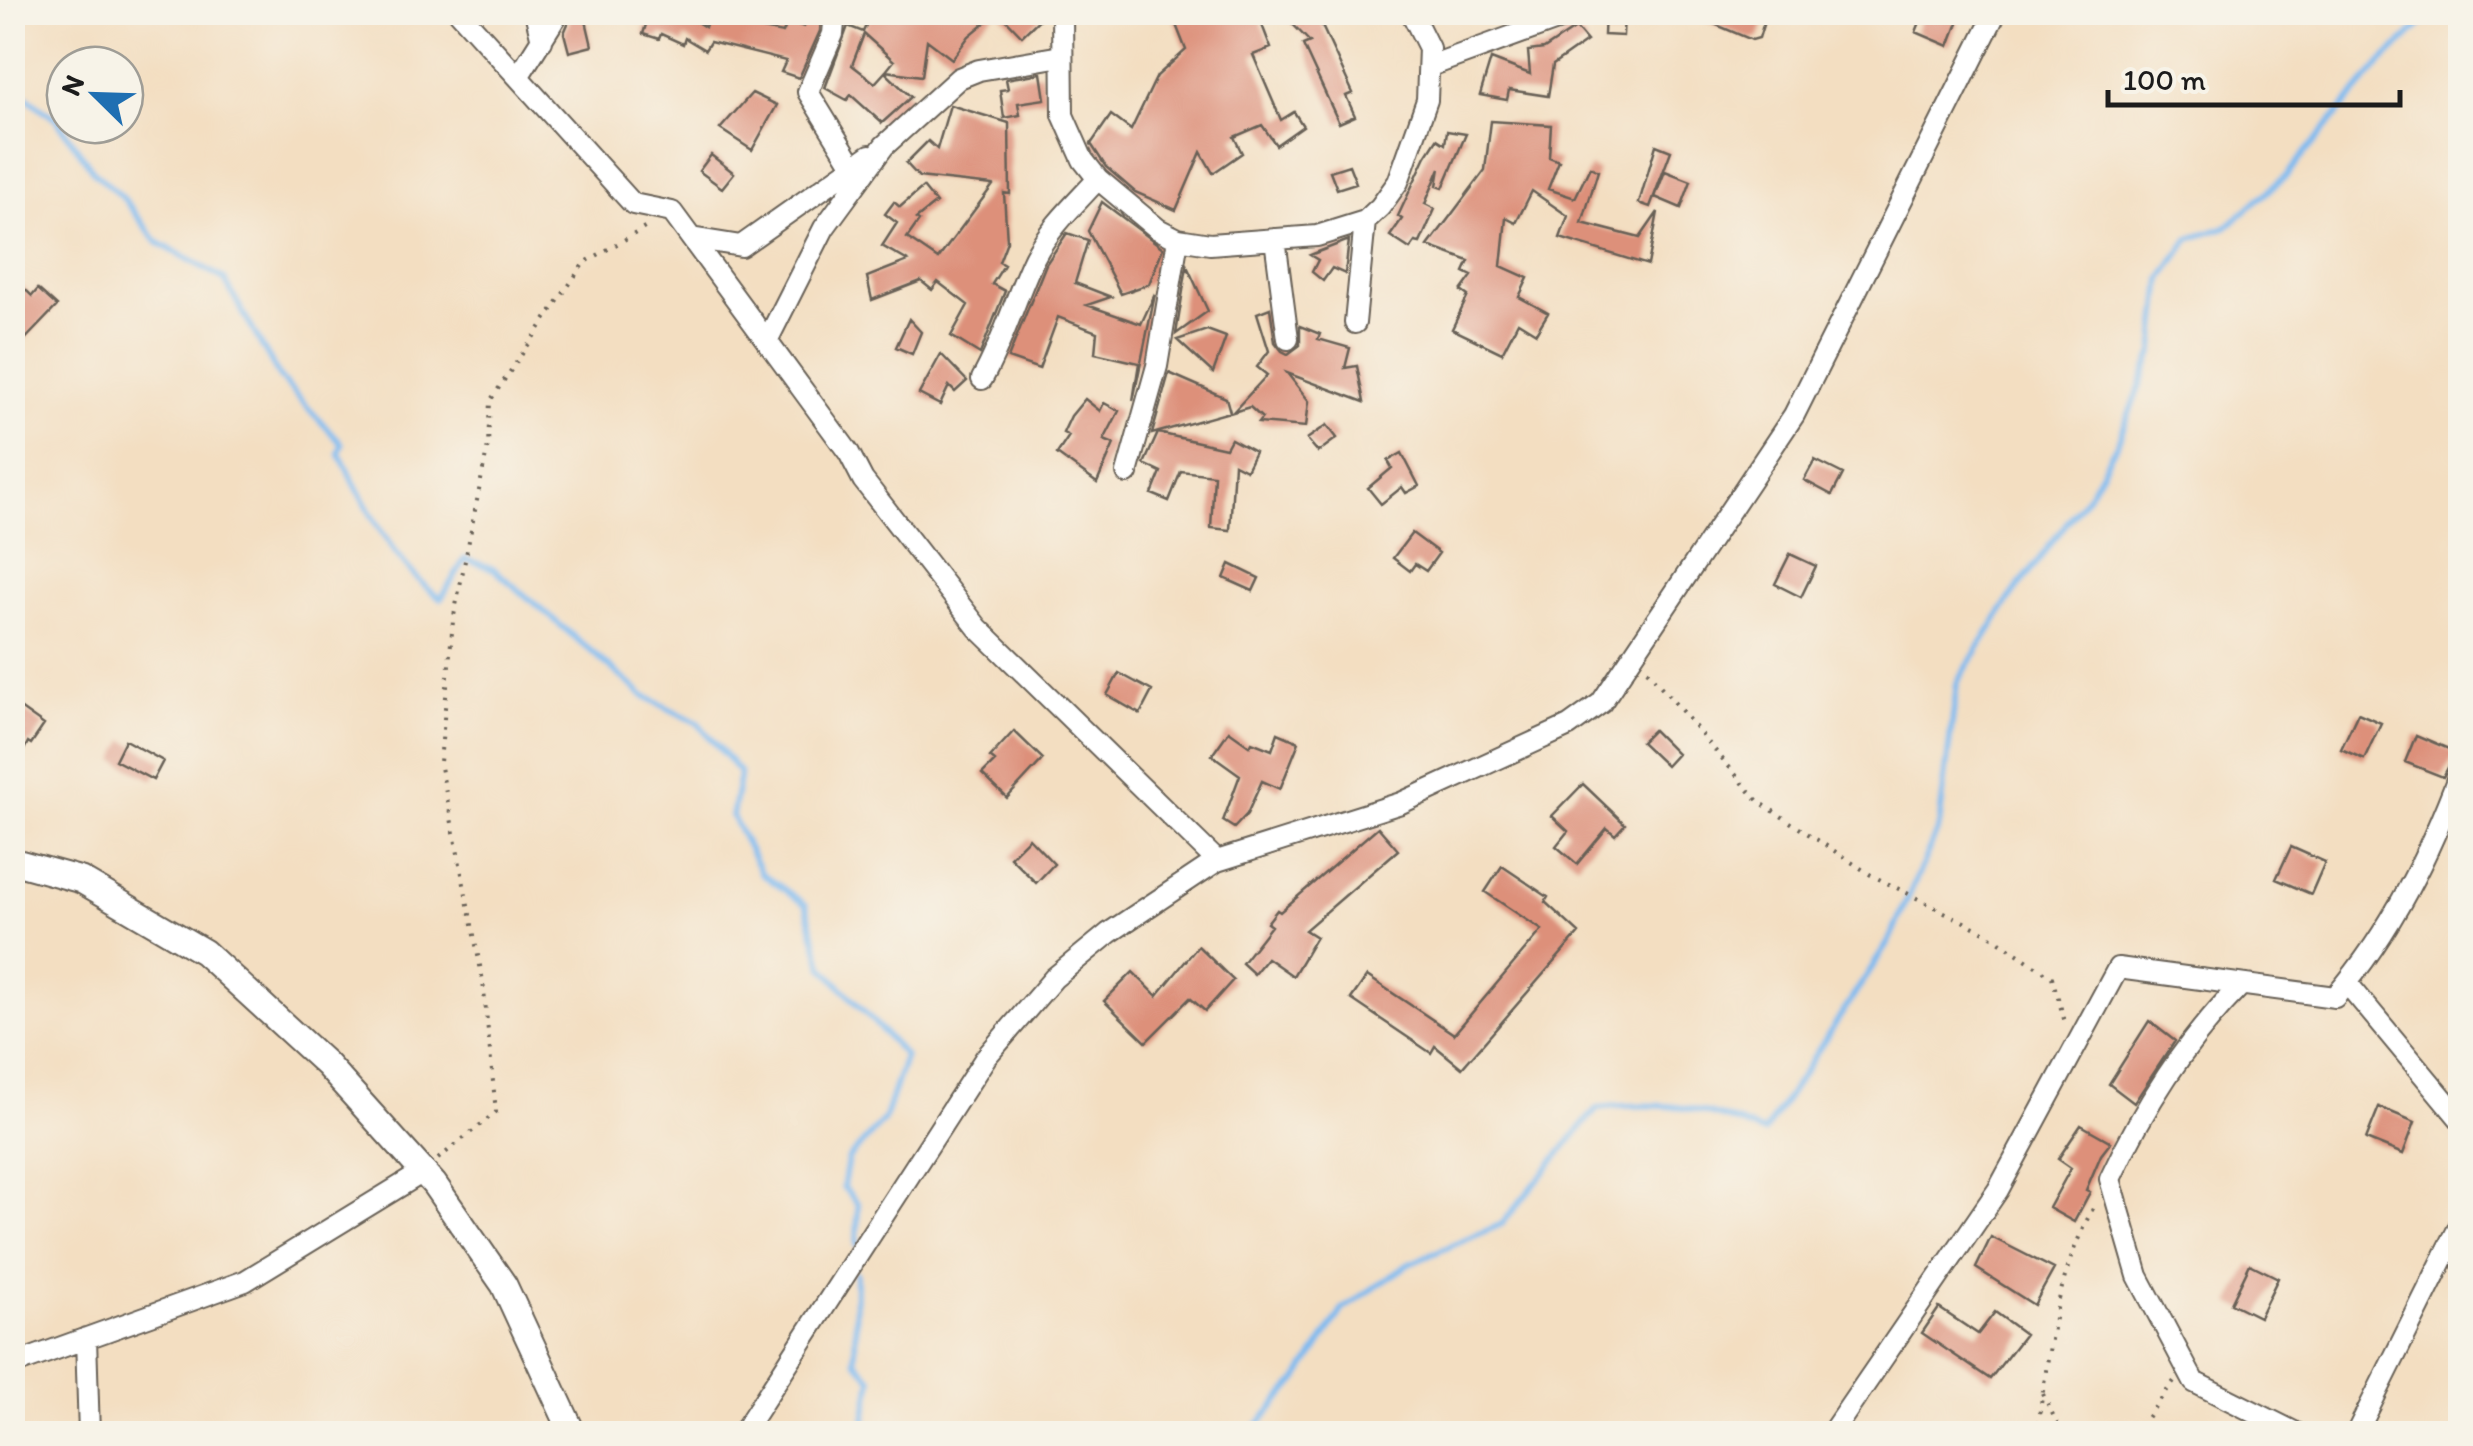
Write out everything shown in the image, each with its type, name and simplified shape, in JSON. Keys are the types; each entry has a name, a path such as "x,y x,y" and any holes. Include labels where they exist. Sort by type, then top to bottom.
{"main road":[{"path":"12,861 82,880 204,952 326,1064 423,1172 504,1285 573,1434"}],"street":[{"path":"460,12 634,204 672,212 849,453 863,480 978,628 1217,861"},
{"path":"535,12 542,41"},
{"path":"518,77 560,12"},
{"path":"835,12 834,34 808,92 854,167"},
{"path":"1062,12 1063,115 1070,136 1098,180 1143,218 1178,238 1210,244 1316,236 1365,220 1398,182 1427,100 1430,66 1429,48 1411,12"},
{"path":"1430,66 1579,12"},
{"path":"742,1434 986,1057 1054,978 1109,933 1217,861 1400,803 1569,726 1601,703 1794,415 1996,12"},
{"path":"691,238 741,246 884,146 959,78 979,70 1060,56"},
{"path":"767,342 824,228 884,146"},
{"path":"982,380 1001,344 1034,257 1052,230 1098,180"},
{"path":"1355,323 1365,220"},
{"path":"1127,473 1157,366 1178,238"},
{"path":"1275,239 1288,340"},
{"path":"1831,1434 1998,1190 2118,968 2335,997 2374,952 2433,843 2460,772"},
{"path":"2347,983 2460,1120"},
{"path":"2240,984 2197,1029 2178,1057 2141,1114 2110,1179 2138,1276 2194,1382 2298,1434"},
{"path":"12,1364 246,1281 423,1172"},
{"path":"2356,1434 2460,1225"},
{"path":"86,1338 88,1434"}],"path":[{"path":"423,1172 496,1112 482,980 440,762 453,621 488,445 490,401 584,264 672,212"},
{"path":"1634,655 1758,801 1886,882 1988,934 2052,977 2072,1048"},
{"path":"2036,1434 2054,1306 2076,1238 2110,1179"},
{"path":"2134,1434 2186,1365"},
{"path":"2043,1394 2062,1434"}],"building":[{"path":"573,12 584,12 592,46 569,52 564,33"},
{"path":"650,12 681,12 705,27 708,18 783,33 788,21 804,27 814,13 821,16 820,31 799,78 781,72 786,61 710,42 705,50 685,38 683,44 661,34 659,39 643,34"},
{"path":"872,12 998,12 969,36 952,59 927,40 922,76 886,71 894,61 864,34 852,65 875,83 885,72 911,97 882,123 851,95 847,100 825,88 848,26 863,32"},
{"path":"999,12 1047,12 1022,36"},
{"path":"1171,12 1257,12 1271,48 1253,55 1281,120 1294,112 1303,126 1276,145 1262,125 1234,137 1242,153 1213,173 1201,152 1176,210 1135,192 1106,167 1091,144 1111,115 1131,130 1157,76 1186,50"},
{"path":"1281,12 1314,12 1325,23 1322,26 1353,93 1346,96 1355,116 1339,123 1303,45 1310,42"},
{"path":"1605,12 1624,12 1623,36 1604,35"},
{"path":"1767,12 1759,38 1752,40 1688,13"},
{"path":"1924,12 1962,12 1949,46 1916,32"},
{"path":"1576,28 1587,41 1553,65 1548,96 1509,90 1507,100 1480,95 1491,59 1530,74 1528,51 1544,49"},
{"path":"1041,73 1045,99 1018,103 1020,115 1004,118 1000,90 1008,89 1006,79"},
{"path":"752,93 777,105 752,150 720,129"},
{"path":"950,105 1009,123 1010,194 1004,193 1007,241 999,262 1004,265 992,284 1005,291 980,354 951,336 968,305 938,282 932,290 921,281 872,300 867,277 908,261 882,246 897,223 885,214 894,202 900,207 923,187 936,203 916,219 919,221 907,238 938,259 993,185 919,177 906,163 928,141 937,149"},
{"path":"1491,121 1551,125 1549,157 1559,161 1548,189 1575,198 1590,167 1598,171 1582,223 1640,238 1658,212 1648,265 1560,238 1568,216 1532,191 1516,223 1506,218 1501,266 1528,278 1519,297 1548,313 1536,333 1518,322 1502,353 1452,329 1468,296 1461,291 1472,276 1464,272 1469,261 1428,246 1485,170"},
{"path":"1447,131 1466,134 1443,188 1437,186 1440,168 1425,204 1435,209 1420,243 1415,242 1410,249 1390,236 1402,219 1398,216 1426,156 1437,139 1445,144"},
{"path":"1656,145 1671,151 1650,207 1639,203"},
{"path":"711,155 734,173 722,188 699,171"},
{"path":"1349,165 1356,183 1337,189 1330,171"},
{"path":"1665,171 1691,181 1681,208 1655,197"},
{"path":"1102,202 1163,248 1149,284 1121,294 1088,231"},
{"path":"1067,233 1088,240 1075,283 1111,297 1087,305 1141,324 1155,294 1133,401 1139,363 1095,353 1097,332 1058,317 1039,369 1008,358 1046,264"},
{"path":"1349,240 1345,274 1332,268 1323,281 1312,272 1318,260 1310,255"},
{"path":"1187,266 1208,311 1176,334"},
{"path":"12,277 32,296 38,289 57,306 12,353"},
{"path":"1270,308 1275,342 1288,354 1300,345 1300,326 1320,334 1318,339 1350,348 1345,368 1357,366 1364,402 1287,373 1309,401 1306,427 1258,423 1262,418 1250,407 1233,412 1267,375 1257,367 1269,351 1257,313"},
{"path":"909,319 921,332 912,354 896,347"},
{"path":"1207,330 1226,337 1213,373 1177,340"},
{"path":"941,354 967,381 955,392 949,386 940,405 919,394"},
{"path":"1169,373 1226,398 1230,412 1152,434"},
{"path":"1085,399 1100,411 1104,403 1119,411 1104,440 1114,444 1097,483 1057,454 1069,436 1063,433 1071,416"},
{"path":"1327,425 1337,438 1318,452 1307,439"},
{"path":"1158,433 1226,448 1231,439 1255,452 1246,470 1234,464 1230,530 1211,528 1214,475 1181,471 1169,501 1152,494 1161,472 1144,464"},
{"path":"1402,453 1419,486 1406,493 1402,487 1381,504 1368,488 1392,468 1388,461"},
{"path":"1815,460 1843,474 1832,495 1804,480"},
{"path":"1412,533 1439,553 1426,571 1415,564 1410,571 1393,558"},
{"path":"1790,554 1816,566 1801,597 1775,584"},
{"path":"1230,564 1259,578 1253,591 1224,578"},
{"path":"1119,673 1152,691 1140,714 1107,695"},
{"path":"20,708 44,725 31,744 28,742 12,774 12,720"},
{"path":"2358,713 2381,723 2364,759 2341,749"},
{"path":"1653,730 1677,754 1666,766 1641,742"},
{"path":"1014,731 1043,759 1007,798 982,774 995,761 990,757"},
{"path":"1229,731 1250,746 1252,742 1272,750 1278,733 1299,742 1280,789 1262,781 1247,814 1234,828 1223,821 1240,775 1212,755"},
{"path":"2416,735 2456,752 2443,777 2405,762"},
{"path":"125,740 163,761 153,780 115,760"},
{"path":"1583,784 1625,824 1615,835 1607,828 1577,864 1556,846 1568,831 1552,816"},
{"path":"1378,827 1398,850 1305,930 1316,937 1293,976 1267,958 1254,974 1242,963 1271,926 1267,923 1277,910 1280,912"},
{"path":"1029,838 1054,864 1036,883 1010,857"},
{"path":"2291,847 2325,862 2311,894 2276,879"},
{"path":"1502,866 1548,897 1545,902 1579,933 1462,1068 1435,1046 1431,1053 1351,999 1367,976 1454,1034 1542,930 1485,892"},
{"path":"1198,946 1233,980 1205,1011 1190,998 1146,1042 1104,1001 1133,972 1157,996"},
{"path":"2149,1021 2175,1041 2134,1103 2109,1084"},
{"path":"2379,1107 2415,1122 2403,1154 2366,1139"},
{"path":"2081,1125 2111,1142 2101,1155 2086,1190 2090,1192 2074,1222 2049,1208 2071,1168 2058,1159"},
{"path":"1991,1237 2054,1269 2034,1305 1976,1268"},
{"path":"2250,1264 2278,1278 2259,1317 2231,1303"},
{"path":"1939,1308 1978,1334 1995,1312 2025,1334 1990,1379 1922,1333"}],"waterway":[{"path":"1250,1434 1299,1378 1343,1309 1409,1264 1502,1224 1597,1108 1682,1108 1720,1116 1764,1133 1888,943 1939,827 1957,683 2010,598 2090,492 2117,444 2154,351 2162,279 2189,239 2226,227 2286,176 2381,63 2434,12"},
{"path":"12,86 57,120 94,172 124,199 157,242 224,279 280,378 342,444 339,453 370,513 395,552 424,586 441,599 465,559 494,569 644,696 698,723 740,773 732,816 761,873 806,905 823,967 905,1056 884,1120 848,1159 843,1187 858,1204 857,1245"},
{"path":"856,1273 855,1360 872,1379 865,1420 867,1434"}]}
